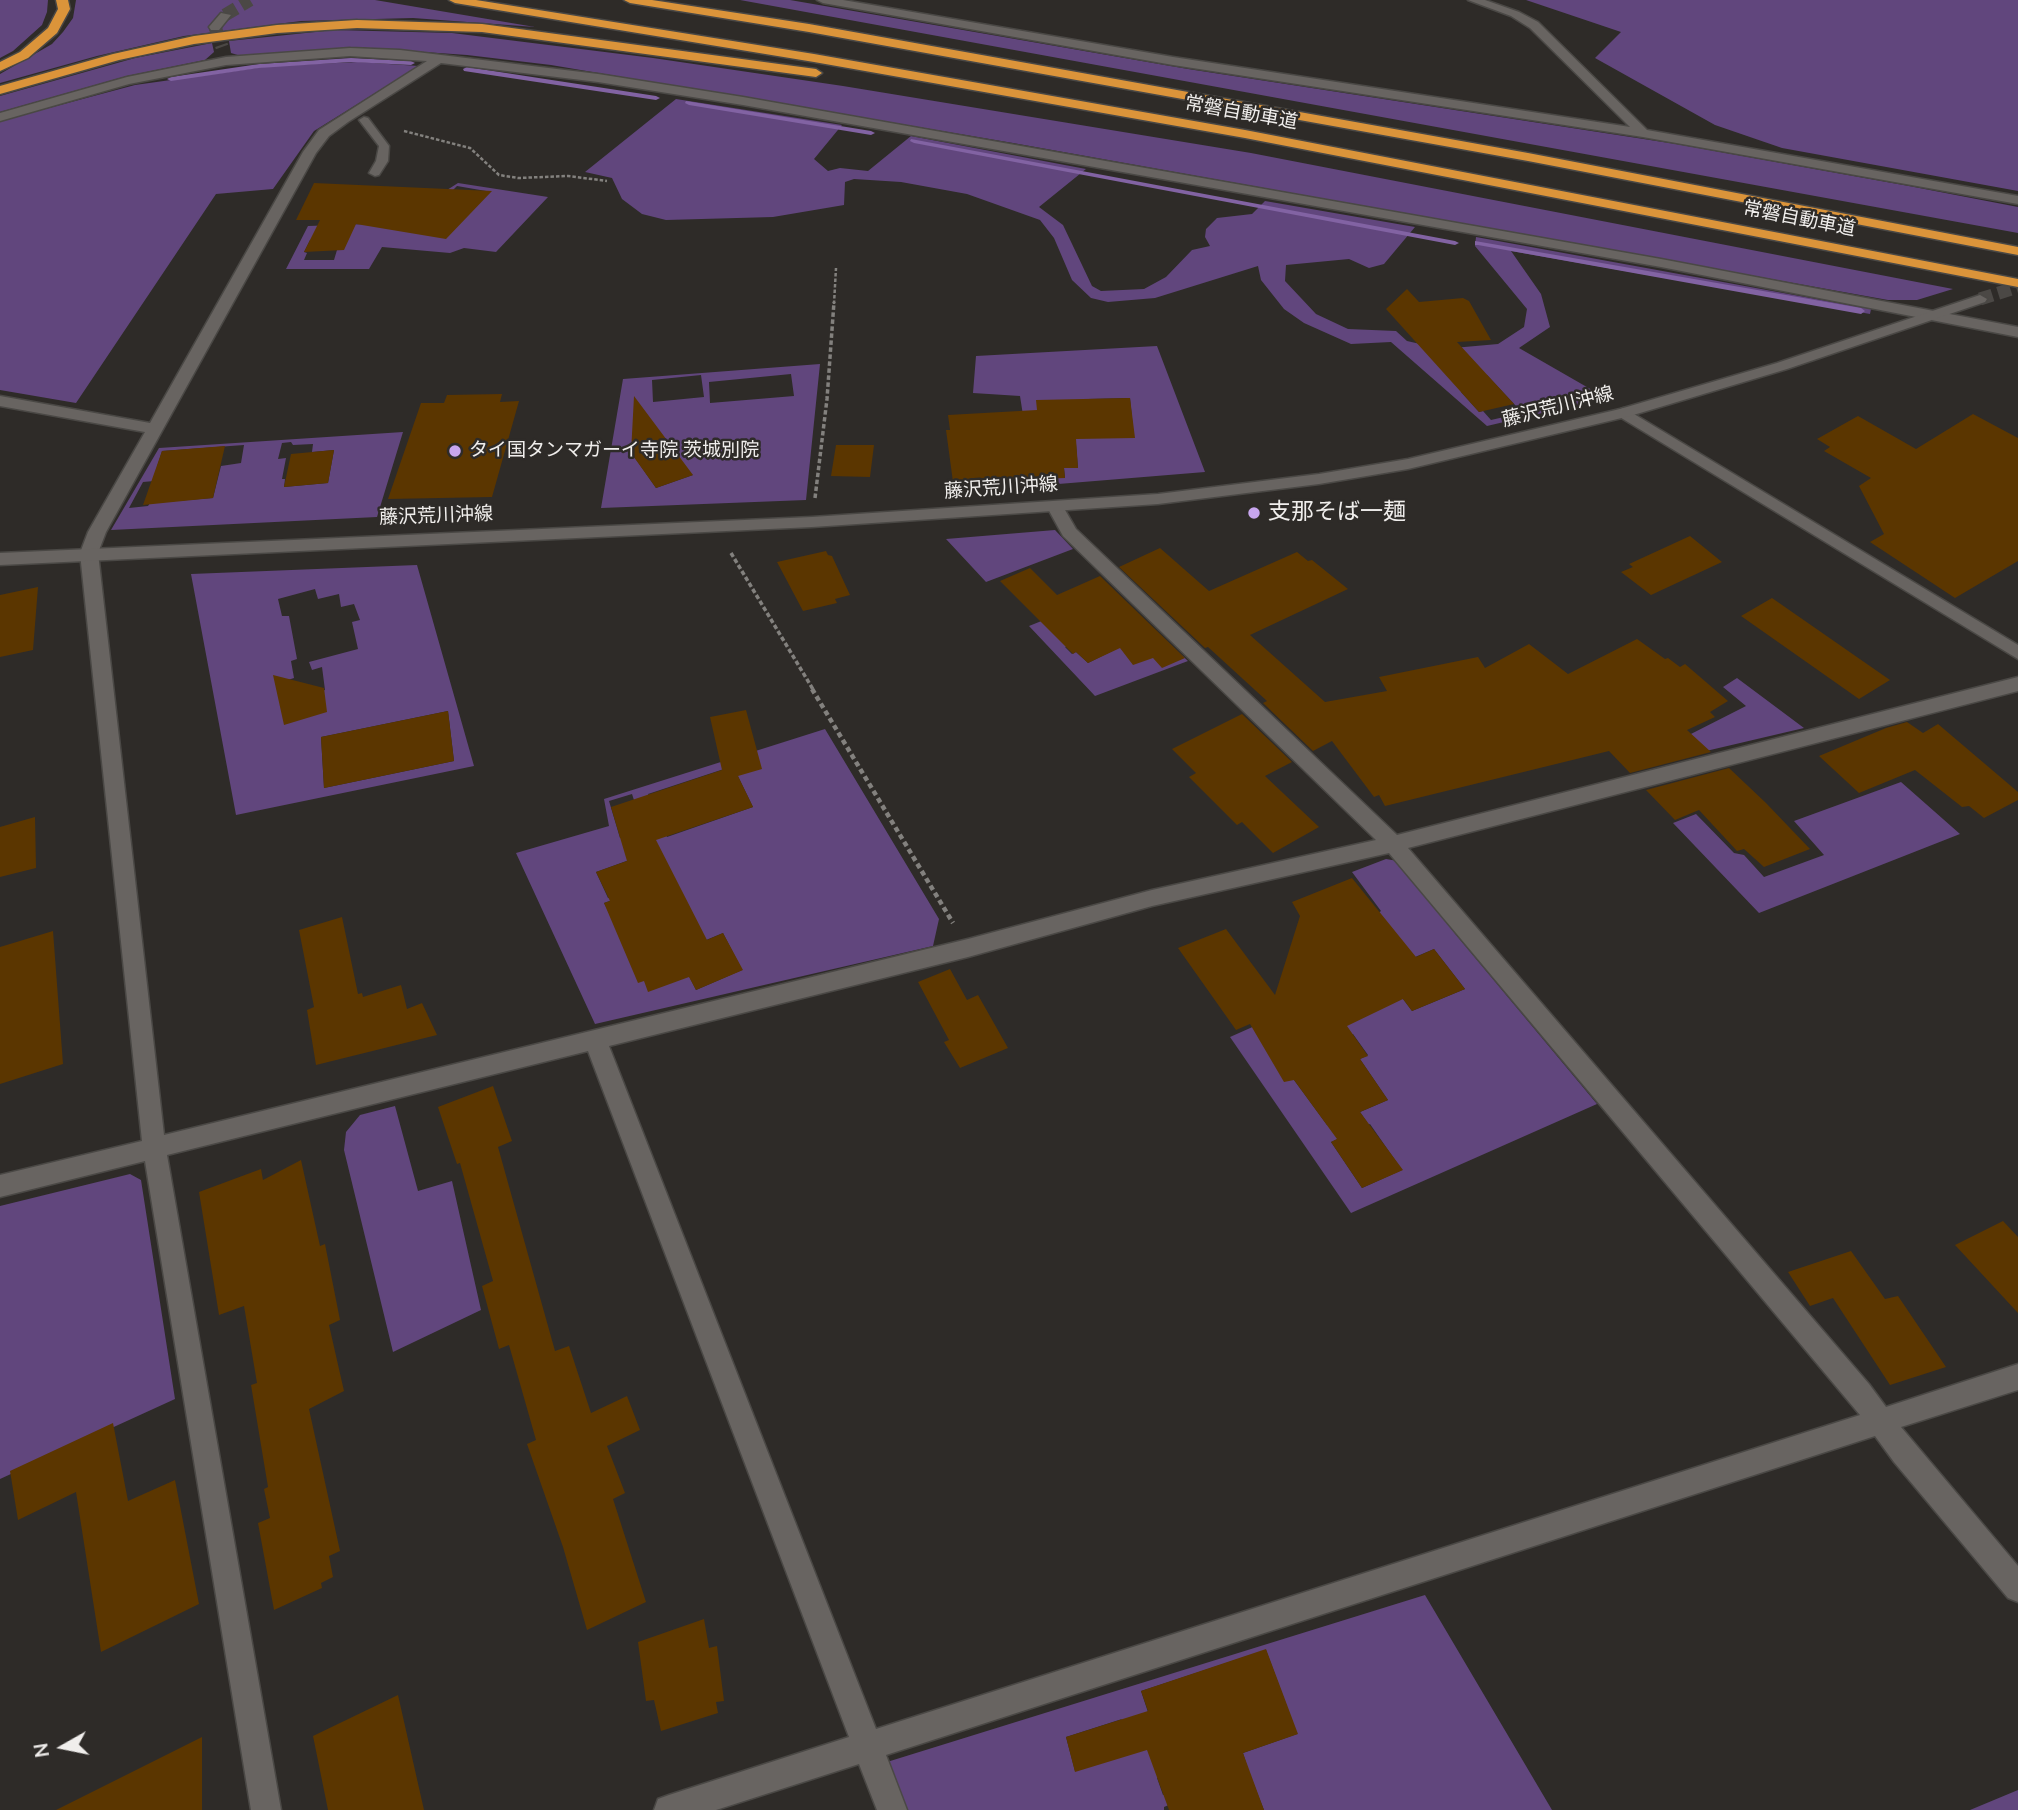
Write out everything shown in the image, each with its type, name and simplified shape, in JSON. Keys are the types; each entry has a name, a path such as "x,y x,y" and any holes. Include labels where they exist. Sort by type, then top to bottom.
{"highway":[{"path":"0,67 24,55 53,30 64,9 62,0"},
{"name":"常磐自動車道","path":"455,0 801,56 1245,134 2018,283"},
{"name":"常磐自動車道","path":"630,0 809,28 1541,160 2018,251"},
{"path":"669,0 809,28"},
{"path":"0,90 117,57 194,40 277,29 357,24 482,28 830,75"},
{"path":"844,77 1245,134"}],"street":[{"path":"823,0 1174,61 1643,133 2018,200"},
{"path":"1474,0 1514,14 1534,25 1643,133"},
{"path":"215,27 225,15"},
{"path":"0,117 224,54 350,52 438,59 598,78 743,102 1635,258 2018,332"},
{"path":"266,1810 154,1147 89,553 97,533 157,429 294,177 324,133 438,59"},
{"name":"藤沢荒川沖線","path":"0,559 812,523 1055,507 1223,491 1371,471 1481,449 1624,413 1782,366 1980,299"},
{"path":"0,401 157,429"},
{"path":"1624,413 2018,653"},
{"path":"1055,507 1069,532 1393,844 1860,1393 1903,1452 2018,1588"},
{"path":"0,1186 968,948 1152,898 1393,844 2018,684"},
{"path":"595,1039 892,1810"},
{"path":"669,1810 2018,1377"}],"lane":[{"path":"364,120 384,146 382,161 375,173"}],"path":[{"path":"364,120 470,148 499,175 518,178 568,176 607,181"},
{"path":"812,523 827,399 836,268"},
{"path":"724,525 726,545 968,948"}],"shaded area":[{"path":"0,0 48,0 42,25 13,51 0,58"},
{"path":"76,0 375,0 535,27 413,18 301,21 184,36 97,56 0,83 0,74 52,44 63,32 73,18"},
{"path":"740,0 790,0 1188,69 1676,144 1909,186 2018,207 2018,233"},
{"path":"1526,0 2018,0 2018,191 1782,148 1715,125 1595,58 1621,32"},
{"path":"334,30 452,33 653,58 843,86 1251,153 1953,289 1917,300 1888,300 1013,143 551,65 467,55 353,47 241,56 231,53 229,41"},
{"path":"212,43 214,52 205,60 127,76 0,112 0,96 135,58"},
{"path":"358,62 419,66 314,131 273,189 216,194 76,403 0,390 0,121 135,85 271,66"},
{"path":"676,99 842,125 814,159 828,171 840,168 868,171 911,136 1086,169 1039,207 1063,225 1092,286 1101,291 1144,289 1166,277 1192,250 1210,246 1205,237 1206,229 1217,218 1252,214 1265,201 1415,227 1384,264 1369,268 1349,259 1286,265 1285,281 1316,314 1348,329 1396,331 1407,341 1442,349 1498,344 1524,327 1527,309 1475,246 1476,237 1871,309 1870,314 1511,251 1541,294 1550,327 1519,348 1606,398 1487,426 1391,342 1351,344 1304,323 1284,309 1261,280 1258,266 1155,298 1108,302 1091,298 1072,280 1054,238 1040,220 967,194 901,182 854,179 845,182 844,205 773,217 666,220 642,214 622,199 612,178 585,172","holes":["1487,375 1516,406 1511,408 1517,414 1491,420 1483,411 1479,412 1461,392 1461,380"]},
{"path":"458,183 548,197 496,252 464,248 450,253 382,247 369,269 286,269 308,226 395,223","holes":["457,186 486,191 427,216","319,239 337,250 334,260 304,260 307,253 304,252 310,240"]},
{"path":"1157,346 1205,472 1034,486 1020,396 973,393 976,356","holes":["1130,398 1134,438 1089,425 1087,399","1075,432 1078,468 1064,468 1065,478 1039,469"]},
{"path":"820,364 806,500 601,508 623,379","holes":["791,374 794,396 710,403 709,382","701,375 704,397 653,402 652,380","633,455 693,475 656,488"]},
{"path":"403,432 377,517 111,530 159,448","holes":["291,442 293,445 313,444 312,452 334,450 328,483 284,487 285,479 282,479 286,458 278,459 282,443","244,445 241,463 221,466 213,498 150,503 148,506 129,508 143,482 165,480 157,467 162,451"]},
{"path":"1055,530 1073,549 986,582 946,539"},
{"path":"417,565 474,766 236,815 191,574","holes":["315,589 318,599 339,594 341,607 354,604 360,620 352,622 358,649 309,662 312,670 322,667 325,690 318,692 275,684 294,678 291,661 297,659 289,616 282,616 278,599","448,711 454,761 324,788 321,737"]},
{"path":"1114,592 1188,661 1095,696 1029,626","holes":["1070,645 1116,649 1088,663 1076,652 1072,654 1065,647"]},
{"path":"1737,678 1804,728 1706,751 1685,737 1746,706 1723,687"},
{"path":"825,729 939,919 933,946 595,1024 516,853 609,826 604,799","holes":["733,766 753,807 667,837 648,794","632,794 644,831 620,838 609,801","654,851 609,898 596,872","663,881 638,967 604,903","723,933 742,970 696,990 677,952"]},
{"path":"1901,782 1960,834 1759,913 1673,823 1696,814 1734,853 1744,855 1764,877 1824,855 1794,821"},
{"path":"1386,859 1398,861 1597,1104 1351,1213 1230,1037 1410,957 1377,914 1381,911 1352,872","holes":["1434,949 1465,989 1412,1011 1382,971","1353,1034 1368,1055 1360,1059 1388,1100 1360,1112 1367,1122 1341,1119 1327,1125 1294,1080 1344,1036","1370,1124 1402,1170 1362,1188 1331,1142"]},
{"path":"395,1106 418,1191 452,1181 481,1310 393,1352 344,1150 346,1132 360,1115"},
{"path":"130,1174 141,1180 175,1399 0,1479 0,1206"},
{"path":"1425,1595 1552,1810 1264,1810 1249,1772 1164,1807 1164,1810 907,1810 887,1762","holes":["1266,1650 1297,1734 1243,1753 1247,1766 1163,1795 1157,1778 1168,1773 1141,1691","1122,1719 1075,1771 1066,1737"]},
{"path":"2018,1790 2018,1810 1970,1810"}],"building":[{"path":"314,183 492,191 446,239 356,224 344,250 304,252 320,220 296,220"},
{"path":"1407,289 1419,302 1463,298 1469,301 1491,340 1457,342 1514,404 1479,412 1386,309"},
{"name":"タイ国タンマガーイ寺院 茨城別院","path":"502,394 500,402 519,401 492,497 388,499 421,403 444,403 447,395"},
{"path":"634,396 693,475 656,488 631,453"},
{"path":"1130,398 1135,438 1076,439 1078,468 1064,468 1065,478 953,482 946,430 950,430 948,415 1037,410 1036,400"},
{"path":"1973,414 2018,438 2018,561 1955,598 1870,542 1884,534 1859,486 1871,478 1824,451 1830,447 1817,439 1858,416 1916,449"},
{"path":"836,445 874,445 870,477 831,476"},
{"path":"225,446 213,498 143,505 162,451"},
{"path":"334,450 328,483 284,487 291,454"},
{"path":"1690,536 1722,562 1651,595 1621,572 1633,567 1629,564"},
{"path":"1160,548 1209,591 1297,552 1308,561 1312,560 1348,589 1250,635 1325,702 1387,691 1379,677 1478,657 1485,668 1529,644 1568,674 1637,639 1680,667 1685,664 1728,701 1710,712 1715,717 1687,730 1711,752 1630,773 1609,751 1385,806 1379,795 1374,797 1332,741 1313,751 1263,703 1267,701 1208,647 1205,648 1119,567"},
{"path":"826,551 832,556 850,595 835,599 837,603 803,611 777,562"},
{"path":"1030,568 1057,595 1100,576 1185,658 1162,668 1153,658 1133,665 1120,648 1088,663 1076,652 1073,654 1000,581"},
{"path":"38,587 33,650 0,657 0,595"},
{"path":"1772,598 1890,680 1859,699 1741,616"},
{"path":"273,675 324,688 327,712 284,725"},
{"path":"746,710 762,769 738,776 753,807 656,840 707,940 723,933 743,970 696,990 689,977 648,992 644,981 638,983 604,903 610,901 596,872 627,861 611,807 722,770 710,717"},
{"path":"448,711 454,761 324,788 321,737"},
{"path":"1242,714 1292,762 1265,776 1319,827 1273,853 1242,822 1237,825 1189,777 1196,773 1172,749"},
{"path":"1907,722 1923,733 1938,724 2018,792 2018,800 1984,818 1969,806 1962,807 1915,770 1859,793 1819,756"},
{"path":"1729,768 1810,849 1764,867 1744,849 1737,851 1699,810 1675,820 1646,790"},
{"path":"35,817 36,868 0,877 0,827"},
{"path":"1352,878 1416,957 1434,949 1465,989 1412,1011 1403,999 1347,1026 1368,1056 1360,1059 1388,1100 1360,1112 1403,1170 1362,1188 1331,1142 1337,1139 1294,1080 1284,1082 1250,1024 1236,1030 1178,948 1226,929 1275,995 1300,916 1292,902"},
{"path":"342,917 358,994 362,993 363,997 401,985 407,1009 422,1003 437,1035 316,1065 307,1010 314,1007 299,930"},
{"path":"53,931 63,1064 0,1084 0,947"},
{"path":"950,969 967,1000 978,995 1008,1048 960,1068 944,1042 949,1040 918,982"},
{"path":"493,1086 512,1141 498,1147 555,1351 569,1346 591,1413 627,1396 640,1430 607,1446 625,1493 613,1499 646,1602 587,1630 563,1547 527,1444 536,1440 509,1345 499,1349 482,1286 493,1281 460,1163 457,1164 438,1107"},
{"path":"301,1160 320,1246 325,1244 340,1320 329,1325 344,1391 309,1409 340,1551 329,1556 333,1577 321,1583 322,1588 274,1610 258,1523 270,1518 264,1489 268,1487 251,1385 257,1383 244,1306 219,1315 199,1192 261,1169 263,1180"},
{"path":"2003,1221 2018,1237 2018,1313 1955,1245"},
{"path":"1851,1251 1885,1299 1898,1296 1946,1367 1890,1385 1833,1298 1810,1306 1788,1272"},
{"path":"113,1423 128,1501 175,1480 199,1604 101,1652 76,1492 18,1520 10,1471"},
{"path":"704,1619 709,1648 717,1646 724,1701 716,1702 718,1713 661,1731 654,1700 646,1701 638,1642"},
{"path":"1266,1649 1298,1734 1243,1753 1264,1810 1169,1810 1147,1750 1075,1772 1066,1737 1148,1711 1141,1691"},
{"path":"398,1695 424,1810 328,1810 313,1736"},
{"path":"202,1737 202,1810 56,1810"}],"waterway":[{"path":"171,79 259,66 351,60 411,63"},
{"path":"467,69 656,98"},
{"path":"689,103 871,133"},
{"path":"914,141 1455,243"},
{"path":"1478,243 1861,311"}],"tunnel":[{"path":"225,15 250,0"},
{"path":"215,27 222,47"},
{"path":"1980,299 2018,287"}],"place":[{"name":"タイ国タンマガーイ寺院 茨城別院","path":"455,451"},
{"name":"支那そば一麺","path":"1254,513"}]}
